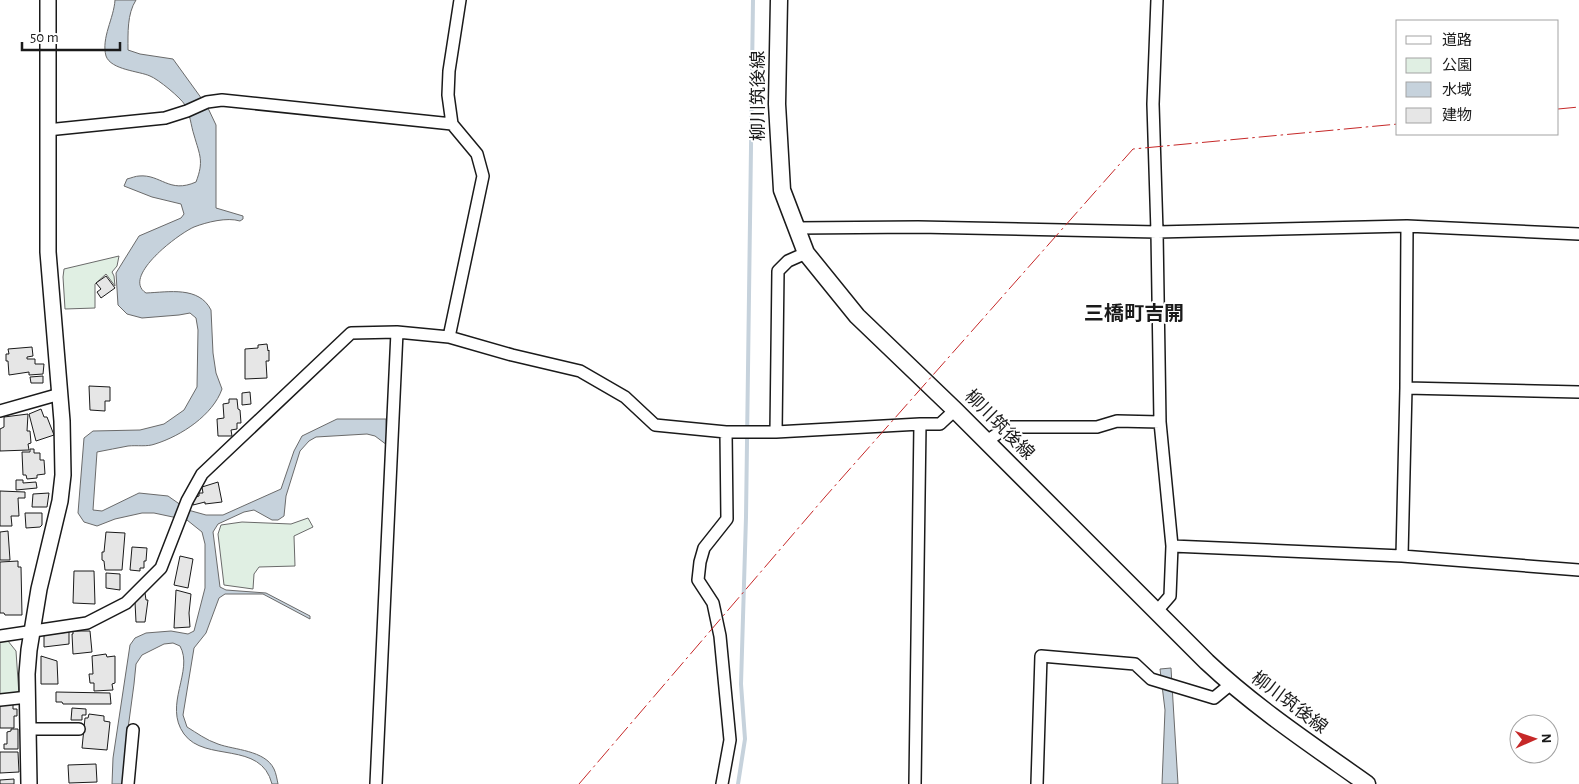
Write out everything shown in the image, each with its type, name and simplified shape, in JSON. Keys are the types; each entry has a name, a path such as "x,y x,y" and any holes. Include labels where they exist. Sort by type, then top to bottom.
{"main road":[{"name":"柳川筑後線","path":"779,0 777,104 782,190 806,253 857,316 987,441 1207,662 1231,684 1288,729 1367,784"}],"street":[{"path":"29,784 27,674 39,589 60,501 63,474 62,421 48,252 48,0"},
{"path":"449,337 483,176 477,154 452,124 448,94 449,71 460,0"},
{"path":"1157,0 1153,104 1160,422 1172,546 1170,596 1157,611"},
{"path":"47,130 164,118 207,102 222,100 452,124"},
{"path":"796,228 918,227 1157,232 1407,226 1579,234"},
{"path":"1402,556 1407,226"},
{"path":"776,432 778,271 788,261 806,253"},
{"path":"376,784 396,332"},
{"path":"0,636 87,623 126,603 161,568 187,501 202,474 352,333 396,332 449,337 512,355 580,370 624,397 655,425 726,432 776,432 940,424 955,410"},
{"path":"1406,388 1579,392"},
{"path":"0,411 60,394"},
{"path":"987,441 1007,428 1096,427 1117,421 1160,422"},
{"path":"915,784 920,424"},
{"path":"722,784 730,740 720,636 713,604 698,580 704,548 727,519 726,432"},
{"path":"1172,546 1402,556 1579,570"},
{"path":"1037,784 1040,656 1135,664 1151,679 1214,698 1231,684"},
{"path":"0,700 28,697"},
{"path":"28,729 79,729"},
{"path":"128,784 133,730"}],"green space":[{"path":"119,256 117,266 112,272 115,286 106,274 95,284 95,308 65,309 64,269"},
{"path":"308,518 313,527 294,536 295,566 259,567 254,574 253,589 224,585 218,534 221,525 242,522 291,524"},
{"path":"8,641 16,651 19,695 0,696 0,642"}],"water":[{"path":"115,0 136,0 130,17 128,50 140,54 173,59 207,106 216,125 216,208 243,216 243,219 240,221 223,220 194,227 165,247 146,267 141,277 140,286 146,293 183,292 191,294 206,302 211,310 213,353 216,373 222,389 218,398 204,416 175,436 152,445 128,446 97,452 93,510 102,511 139,493 168,496 188,510 206,515 223,515 281,489 294,451 302,436 337,419 386,419 387,445 375,436 367,434 316,437 309,441 300,451 286,496 284,516 278,520 272,520 254,510 244,512 218,524 213,532 220,587 226,590 266,593 310,616 310,619 263,594 225,594 219,598 206,633 194,648 183,715 187,727 206,738 218,744 257,754 264,758 274,769 278,784 272,784 266,770 257,762 245,756 205,748 193,743 184,734 178,723 176,712 184,666 183,656 180,646 173,643 164,644 142,655 136,664 125,751 124,784 112,784 113,758 130,645 135,638 146,633 171,631 188,634 194,631 205,588 205,544 202,532 187,520 154,513 142,513 115,519 97,526 84,522 78,513 84,438 93,431 140,430 164,424 184,410 197,387 198,330 196,318 190,313 142,318 127,314 118,305 116,273 139,236 181,218 184,214 181,204 152,197 124,186 127,179 147,176 172,185 187,185 196,182 200,163 187,108 183,102 154,78 119,67 109,61 106,56 106,35"},
{"path":"1171,668 1178,784 1162,784 1165,710 1160,669"}],"building":[{"path":"106,276 115,288 101,298 97,292 101,289 96,283"},
{"path":"267,344 269,361 266,361 267,378 245,379 245,349 258,348 258,345"},
{"path":"32,347 33,356 27,357 27,359 35,359 35,364 44,364 43,374 29,375 29,372 9,375 8,361 6,361 6,354 9,354 8,349"},
{"path":"43,376 43,383 31,383 30,377"},
{"path":"89,386 110,387 110,401 105,401 105,411 90,410"},
{"path":"250,392 251,404 242,405 242,393"},
{"path":"229,399 237,399 241,423 237,423 237,429 231,430 232,436 218,436 217,419 224,418 223,404 229,403"},
{"path":"41,409 44,417 47,417 54,435 36,441 29,414"},
{"path":"28,414 27,431 30,431 31,443 28,444 29,450 0,451 0,429 4,427 4,417"},
{"path":"30,449 34,449 34,453 40,453 40,460 44,460 45,474 37,475 37,478 27,479 26,475 23,475 22,452 30,452"},
{"path":"16,480 23,480 23,483 36,482 37,488 16,490"},
{"path":"218,482 222,502 205,504 205,502 193,505 193,498 199,496 199,493 203,493 202,487"},
{"path":"0,491 25,492 25,498 18,498 19,516 11,516 12,526 0,526"},
{"path":"49,493 47,507 32,507 33,494"},
{"path":"25,513 42,513 42,525 40,527 26,528"},
{"path":"8,531 10,560 0,560 0,532"},
{"path":"106,532 125,533 122,570 105,570 102,552 104,552"},
{"path":"132,547 147,548 144,568 140,568 140,571 130,570"},
{"path":"180,556 193,559 188,588 174,585"},
{"path":"18,561 18,567 21,567 22,615 5,615 0,613 0,562"},
{"path":"74,571 94,571 95,604 73,603"},
{"path":"106,573 120,574 120,590 106,588"},
{"path":"176,590 191,594 190,627 174,628"},
{"path":"145,593 146,600 148,600 145,622 136,622 135,602"},
{"path":"73,631 90,631 92,652 73,654"},
{"path":"69,632 69,644 44,647 44,635"},
{"path":"106,654 107,657 115,656 115,683 112,684 113,690 94,691 94,683 90,683 89,674 93,674 92,656"},
{"path":"41,656 57,661 58,684 41,684"},
{"path":"56,692 110,693 111,704 63,704 62,702 56,702"},
{"path":"0,704 13,704 13,709 17,709 17,716 14,716 14,728 0,728"},
{"path":"72,708 86,709 86,715 82,715 82,720 71,720"},
{"path":"89,714 104,716 104,721 110,722 107,750 82,748 85,718 88,718"},
{"path":"11,729 18,729 18,749 4,749 4,744 7,744 7,732 11,731"},
{"path":"0,752 18,752 19,772 0,773"},
{"path":"96,764 97,782 69,783 68,765"},
{"path":"14,779 14,784 0,784 0,780"}],"waterway":[{"path":"738,784 745,739 741,684 746,517 753,0"}],"power":[{"path":"1559,109 1579,107"},
{"path":"579,784 825,497 1133,149 1396,124"}],"district":[{"name":"三橋町吉開","path":"1134,314"}]}
